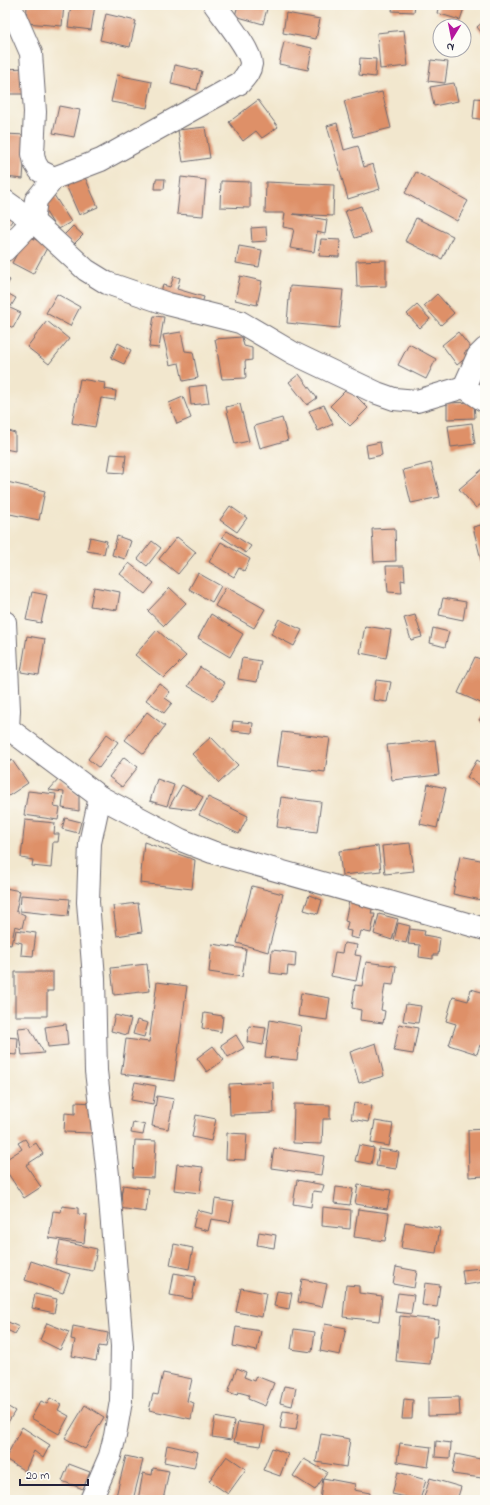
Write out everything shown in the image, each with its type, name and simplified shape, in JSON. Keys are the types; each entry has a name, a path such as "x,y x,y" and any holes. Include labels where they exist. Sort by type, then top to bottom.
{"street":[{"path":"10,5 31,52 35,112 32,154 40,171 54,178"},
{"path":"5,250 33,221 36,200 54,178 101,160 240,83 247,75 251,63 249,54 215,5"},
{"path":"5,201 33,221 86,270 107,284 168,304 240,322 293,353 377,393 394,399 417,401 464,387 478,356 485,348"},
{"path":"464,387 485,401"},
{"path":"5,622 9,710 6,727 100,797 181,840 212,852 485,929"},
{"path":"91,1500 110,1456 115,1436 120,1401 122,1346 108,1183 96,1071 94,978 88,902 90,843 100,797"}],"building":[{"path":"27,5 64,5 62,26 26,23"},
{"path":"71,5 95,5 91,30 68,27"},
{"path":"238,5 268,5 263,24 235,16"},
{"path":"393,5 415,5 414,12 392,11"},
{"path":"439,5 465,5 461,18 453,18 437,13"},
{"path":"286,13 320,19 316,39 283,33"},
{"path":"106,14 136,21 130,47 100,40"},
{"path":"485,20 485,37 477,27"},
{"path":"404,30 408,66 380,69 377,33"},
{"path":"284,42 312,48 308,70 279,64"},
{"path":"360,58 376,59 375,77 359,75"},
{"path":"431,60 448,62 445,83 428,81"},
{"path":"175,65 202,71 197,90 171,84"},
{"path":"25,68 26,94 5,94 5,69"},
{"path":"117,75 152,82 147,108 111,102"},
{"path":"454,83 458,101 434,106 430,87"},
{"path":"382,92 391,128 354,137 344,101"},
{"path":"475,98 485,99 485,120 473,118"},
{"path":"258,100 278,127 262,138 256,131 243,141 229,122"},
{"path":"59,106 80,110 74,137 53,133"},
{"path":"337,123 344,150 358,146 364,167 373,164 380,189 348,199 327,126"},
{"path":"205,127 210,158 183,162 178,130"},
{"path":"5,134 26,135 23,179 5,177"},
{"path":"416,172 468,201 457,221 405,193"},
{"path":"84,175 98,207 79,215 65,183"},
{"path":"181,177 206,180 203,216 177,214"},
{"path":"156,179 165,179 164,189 155,189"},
{"path":"221,181 250,182 250,208 220,207"},
{"path":"266,182 334,185 333,216 293,214 327,220 325,234 317,232 314,252 290,248 294,229 283,227 285,213 265,213"},
{"path":"54,195 71,222 57,230 41,204"},
{"path":"361,206 370,233 355,238 345,211"},
{"path":"5,214 14,218 5,231"},
{"path":"416,218 453,236 442,259 405,241"},
{"path":"73,226 83,235 73,245 63,236"},
{"path":"266,227 267,241 252,242 251,228"},
{"path":"27,235 48,246 33,274 12,263"},
{"path":"321,239 340,240 339,257 319,256"},
{"path":"239,246 262,250 259,267 236,263"},
{"path":"386,260 386,286 357,287 356,261"},
{"path":"174,276 180,278 177,289 204,297 201,307 160,294 163,285 170,287"},
{"path":"240,276 262,281 257,305 235,300"},
{"path":"5,278 10,280 5,289"},
{"path":"290,286 343,290 339,328 287,323"},
{"path":"5,292 16,298 10,308 21,313 13,328 5,323"},
{"path":"57,294 80,307 70,326 46,313"},
{"path":"437,294 454,313 441,325 424,306"},
{"path":"417,305 430,319 420,328 407,314"},
{"path":"154,316 164,317 159,348 149,347"},
{"path":"47,321 69,339 49,364 27,347"},
{"path":"181,332 185,351 193,352 198,378 183,381 179,363 170,365 163,335"},
{"path":"458,332 471,348 464,353 467,357 457,365 442,345"},
{"path":"242,337 244,346 252,348 252,360 245,361 246,378 222,379 215,339"},
{"path":"118,343 131,350 124,364 111,358"},
{"path":"409,344 436,359 426,379 398,365"},
{"path":"299,374 317,398 307,405 289,382"},
{"path":"80,379 105,383 104,389 116,391 115,400 101,398 95,427 72,423"},
{"path":"206,385 209,403 191,405 189,387"},
{"path":"348,388 368,408 350,426 330,406"},
{"path":"183,397 191,418 177,424 169,403"},
{"path":"474,402 475,418 447,419 447,403"},
{"path":"240,404 249,441 235,444 226,407"},
{"path":"324,405 333,424 318,431 309,411"},
{"path":"282,418 288,440 260,448 254,426"},
{"path":"472,423 475,444 451,447 448,426"},
{"path":"5,430 15,433 15,451 5,449"},
{"path":"380,442 382,455 368,458 366,445"},
{"path":"111,454 126,455 124,473 108,472"},
{"path":"431,463 440,497 411,503 403,470"},
{"path":"485,467 485,501 476,508 459,489"},
{"path":"7,482 45,491 39,520 5,513"},
{"path":"230,506 247,518 237,532 220,520"},
{"path":"485,524 485,568 483,568 473,527"},
{"path":"395,528 396,561 374,562 372,529"},
{"path":"227,531 251,546 246,553 222,537"},
{"path":"117,536 131,541 125,559 112,555"},
{"path":"90,537 107,541 104,554 87,551"},
{"path":"177,537 196,552 178,574 159,559"},
{"path":"152,541 161,548 147,566 138,559"},
{"path":"221,542 250,559 244,571 239,568 234,577 209,562"},
{"path":"129,563 154,583 145,594 120,574"},
{"path":"386,566 404,566 405,581 401,580 402,593 388,592"},
{"path":"198,573 221,586 212,602 189,589"},
{"path":"94,587 120,592 117,610 90,606"},
{"path":"226,587 265,609 254,628 215,606"},
{"path":"170,588 186,603 164,626 148,611"},
{"path":"32,592 47,595 41,623 26,620"},
{"path":"443,598 466,602 463,620 439,615"},
{"path":"211,614 243,634 230,657 198,638"},
{"path":"415,615 422,637 411,640 404,618"},
{"path":"279,619 302,630 294,646 271,634"},
{"path":"365,626 391,630 386,658 360,653"},
{"path":"433,628 449,632 445,647 430,643"},
{"path":"157,630 186,656 164,678 135,655"},
{"path":"27,636 45,639 39,675 21,672"},
{"path":"475,657 485,661 485,700 483,704 458,693"},
{"path":"242,658 261,661 257,682 238,679"},
{"path":"200,667 225,683 213,701 188,686"},
{"path":"376,680 391,682 387,702 373,700"},
{"path":"159,683 170,692 165,698 172,703 164,713 146,700"},
{"path":"147,712 165,726 144,754 125,740"},
{"path":"485,712 485,725 479,720"},
{"path":"233,721 253,723 252,733 232,731"},
{"path":"282,732 330,738 325,772 277,766"},
{"path":"107,734 118,742 99,768 88,759"},
{"path":"211,737 238,765 219,783 192,754"},
{"path":"435,740 439,775 392,780 387,745"},
{"path":"124,757 138,767 122,787 109,777"},
{"path":"12,760 28,783 7,797 5,795 5,765"},
{"path":"477,760 485,765 485,788 467,777"},
{"path":"60,778 79,796 79,811 62,808 64,792 49,790"},
{"path":"157,779 174,785 167,806 150,801"},
{"path":"428,784 446,788 437,828 420,824"},
{"path":"182,785 203,797 195,810 169,807"},
{"path":"28,791 56,794 54,807 60,808 58,820 24,815"},
{"path":"208,797 248,816 239,834 199,815"},
{"path":"281,797 321,802 317,832 277,827"},
{"path":"65,818 81,822 78,833 62,829"},
{"path":"25,820 55,823 54,834 59,834 58,842 53,842 51,868 32,866 33,860 21,858"},
{"path":"144,842 195,860 192,889 140,883"},
{"path":"410,843 414,871 385,874 382,846"},
{"path":"378,846 381,871 342,875 339,851"},
{"path":"460,856 485,861 485,876 481,900 453,894"},
{"path":"252,886 283,894 268,952 237,943"},
{"path":"5,888 20,891 16,911 25,915 22,928 15,926 11,945 5,944"},
{"path":"21,895 70,899 68,916 20,911"},
{"path":"309,895 322,900 318,914 304,910"},
{"path":"349,901 373,905 371,914 375,914 371,933 361,931 359,939 350,937 351,931 346,930 348,922 345,921"},
{"path":"138,903 142,932 117,936 113,906"},
{"path":"379,914 398,919 392,940 374,934"},
{"path":"398,923 410,926 406,943 394,940"},
{"path":"410,929 425,931 424,935 440,938 438,955 433,955 433,959 419,957 420,945 408,944"},
{"path":"16,930 36,933 33,956 21,955 22,943 14,941"},
{"path":"344,943 357,945 355,955 361,956 356,981 331,976 335,952 342,953"},
{"path":"212,944 246,949 242,977 209,972"},
{"path":"272,950 296,953 295,967 288,966 287,975 270,973"},
{"path":"366,962 396,966 393,985 385,984 381,1010 385,1011 383,1023 360,1020 361,1010 352,1008 355,985 362,986"},
{"path":"147,964 150,991 114,995 111,968"},
{"path":"15,972 53,972 53,991 47,991 47,1016 15,1016"},
{"path":"157,982 187,986 174,1081 121,1074 126,1039 149,1042"},
{"path":"471,989 485,993 485,1047 480,1045 477,1054 449,1045 456,1024 446,1021 453,997 468,1001"},
{"path":"301,993 330,998 327,1020 298,1016"},
{"path":"406,1004 421,1006 418,1023 403,1021"},
{"path":"204,1013 223,1016 221,1032 202,1028"},
{"path":"115,1015 131,1019 127,1035 111,1031"},
{"path":"137,1020 148,1023 144,1037 133,1034"},
{"path":"270,1020 301,1026 297,1060 265,1057"},
{"path":"66,1024 68,1045 48,1047 45,1027"},
{"path":"399,1024 418,1028 413,1054 394,1051"},
{"path":"249,1026 266,1028 263,1045 247,1042"},
{"path":"29,1027 44,1053 22,1055 18,1028"},
{"path":"236,1035 244,1048 228,1057 221,1045"},
{"path":"5,1037 18,1038 17,1055 5,1054"},
{"path":"376,1043 384,1076 359,1083 350,1052"},
{"path":"213,1046 224,1060 207,1072 197,1058"},
{"path":"135,1082 156,1086 153,1104 131,1100"},
{"path":"273,1082 274,1113 230,1115 229,1084"},
{"path":"157,1096 174,1099 168,1129 152,1126"},
{"path":"75,1102 94,1103 92,1133 64,1132 65,1113 75,1114"},
{"path":"354,1103 372,1106 368,1122 351,1119"},
{"path":"294,1104 330,1105 330,1119 323,1119 322,1144 293,1143"},
{"path":"196,1115 216,1119 211,1141 192,1137"},
{"path":"375,1121 393,1124 389,1146 371,1143"},
{"path":"133,1122 145,1125 143,1135 131,1133"},
{"path":"485,1129 485,1176 469,1177 468,1130"},
{"path":"227,1133 247,1134 245,1160 226,1159"},
{"path":"25,1139 30,1147 36,1143 43,1154 26,1165 41,1187 24,1198 5,1169 5,1160 22,1149 18,1143"},
{"path":"135,1140 156,1141 154,1178 133,1177"},
{"path":"359,1145 374,1148 371,1164 355,1161"},
{"path":"274,1148 324,1156 321,1175 271,1168"},
{"path":"379,1149 399,1152 396,1169 376,1166"},
{"path":"177,1164 203,1167 200,1193 174,1190"},
{"path":"297,1180 324,1185 322,1192 313,1191 311,1207 293,1204"},
{"path":"123,1185 149,1189 146,1212 119,1208"},
{"path":"358,1185 391,1190 387,1209 355,1204"},
{"path":"336,1187 353,1189 350,1205 334,1203"},
{"path":"215,1199 234,1202 230,1222 211,1219 208,1231 193,1227 197,1210 213,1214"},
{"path":"62,1206 78,1208 78,1214 87,1215 84,1243 49,1238 53,1211 61,1212"},
{"path":"323,1207 351,1210 350,1229 322,1226"},
{"path":"358,1209 389,1213 385,1241 354,1237"},
{"path":"405,1222 440,1228 436,1253 401,1248"},
{"path":"259,1232 276,1235 274,1248 257,1245"},
{"path":"60,1241 97,1249 93,1271 55,1264"},
{"path":"174,1244 193,1248 189,1269 170,1265"},
{"path":"31,1261 70,1274 63,1293 25,1280"},
{"path":"396,1267 417,1271 414,1288 393,1284"},
{"path":"482,1268 484,1282 464,1285 462,1270"},
{"path":"174,1273 196,1277 192,1299 170,1295"},
{"path":"302,1279 327,1284 322,1307 298,1302"},
{"path":"425,1283 440,1285 437,1307 422,1305"},
{"path":"346,1285 359,1286 359,1293 382,1296 379,1321 343,1317"},
{"path":"241,1288 266,1293 262,1317 236,1312"},
{"path":"277,1291 292,1293 289,1309 274,1306"},
{"path":"398,1293 414,1295 411,1314 395,1312"},
{"path":"35,1294 57,1299 54,1313 32,1308"},
{"path":"400,1316 439,1320 437,1337 433,1337 430,1364 396,1361"},
{"path":"6,1321 19,1327 15,1334 5,1329"},
{"path":"47,1323 69,1332 60,1350 40,1340"},
{"path":"325,1324 346,1328 340,1355 320,1351"},
{"path":"73,1326 108,1333 106,1347 99,1346 96,1361 72,1356 75,1340 71,1339"},
{"path":"236,1327 261,1331 257,1351 233,1346"},
{"path":"294,1329 315,1332 312,1352 291,1349"},
{"path":"237,1368 246,1372 244,1377 254,1381 256,1376 274,1383 265,1406 248,1399 249,1395 238,1392 237,1395 228,1392"},
{"path":"163,1373 192,1379 187,1401 194,1403 191,1419 149,1410 153,1394 158,1395"},
{"path":"284,1386 296,1388 292,1406 280,1403"},
{"path":"459,1397 460,1415 428,1416 428,1398"},
{"path":"50,1398 61,1404 58,1410 69,1416 59,1434 31,1418 41,1401 47,1404"},
{"path":"404,1399 413,1400 412,1419 402,1419"},
{"path":"5,1405 15,1411 7,1424 5,1423"},
{"path":"85,1405 104,1417 85,1449 65,1438"},
{"path":"283,1411 299,1413 296,1430 280,1428"},
{"path":"215,1417 234,1421 231,1440 212,1437"},
{"path":"238,1422 265,1426 261,1446 234,1442"},
{"path":"22,1427 50,1445 43,1458 34,1451 25,1471 5,1459"},
{"path":"321,1434 350,1439 346,1467 316,1462"},
{"path":"436,1441 451,1443 450,1458 435,1457"},
{"path":"400,1443 431,1447 428,1467 397,1462"},
{"path":"167,1445 198,1452 194,1468 164,1462"},
{"path":"272,1448 288,1454 280,1476 263,1470"},
{"path":"456,1454 485,1460 482,1478 452,1474"},
{"path":"126,1456 143,1460 133,1500 115,1500"},
{"path":"227,1456 246,1469 228,1494 209,1481"},
{"path":"304,1459 327,1472 315,1490 293,1476"},
{"path":"69,1464 90,1472 83,1489 62,1481"},
{"path":"153,1468 169,1471 163,1500 138,1500 143,1473 152,1475"},
{"path":"398,1472 426,1480 420,1500 392,1494"},
{"path":"323,1478 355,1484 354,1490 370,1493 369,1500 320,1500"},
{"path":"430,1478 461,1487 457,1500 423,1500"}]}
